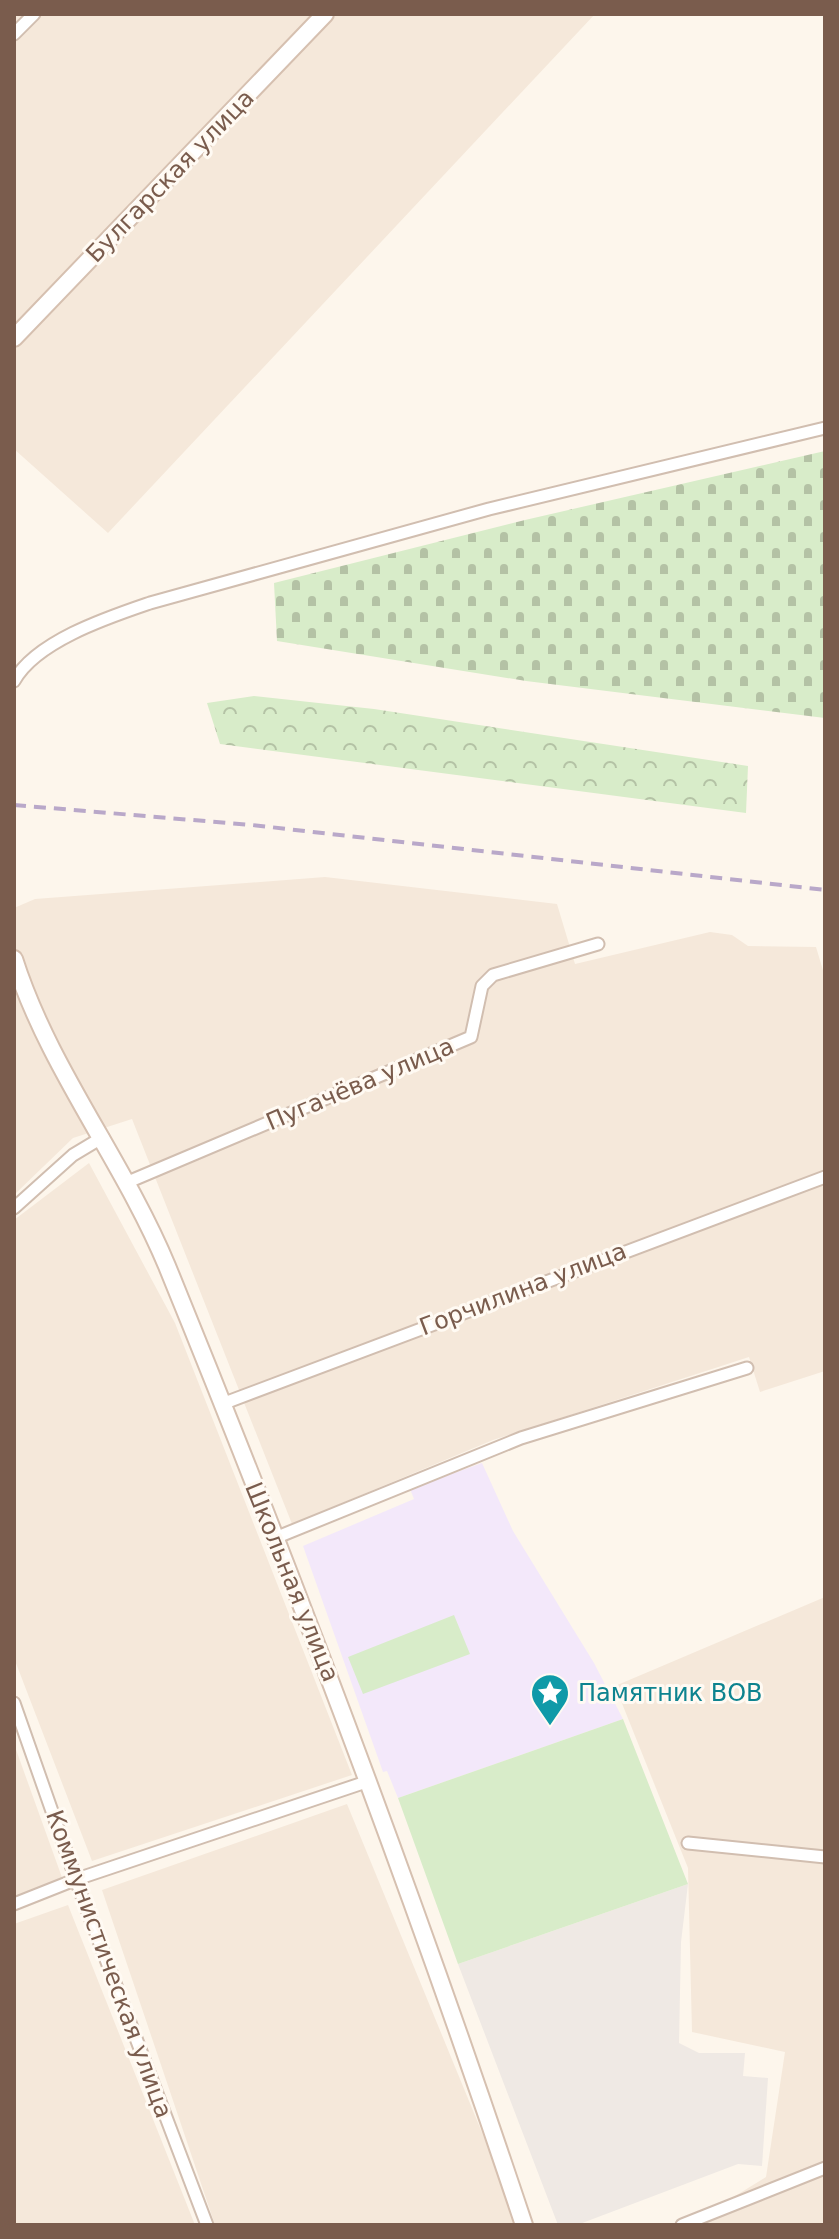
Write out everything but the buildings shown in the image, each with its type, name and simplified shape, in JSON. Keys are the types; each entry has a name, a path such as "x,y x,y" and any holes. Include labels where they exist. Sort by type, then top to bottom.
{"street":[{"path":"14,34 34,14"},
{"name":"Булгарская улица","path":"14,338 325,14"},
{"path":"14,681 32,661 66,638 107,618 150,603 489,509 825,428"},
{"name":"Пугачёва улица","path":"128,1182 471,1037 482,986 493,975 598,944"},
{"name":"Школьная улица","path":"14,959 38,1021 128,1182 165,1262 334,1686 366,1782 469,2059 524,2225"},
{"path":"14,1208 73,1155 103,1137"},
{"name":"Горчилина улица","path":"222,1404 825,1177"},
{"path":"275,1538 521,1438 747,1368"},
{"name":"Коммунистическая улица","path":"14,1703 207,2225"},
{"path":"14,1904 77,1879 366,1782"},
{"path":"688,1843 825,1857"},
{"path":"682,2225 825,2168"}],"shaded area":[{"path":"14,14 595,14 108,533 14,449"},
{"path":"325,877 557,904 575,964 710,932 732,935 748,946 816,947 825,977 825,1371 760,1392 749,1357 493,1440 292,1524 132,1119 73,1138 14,1195 14,908 35,899"},
{"path":"89,1163 175,1323 352,1775 92,1861 14,1658 14,1220"},
{"path":"482,1463 513,1531 594,1663 623,1719 398,1798 387,1771 383,1772 303,1546 414,1499 410,1489"},
{"path":"825,1597 825,2225 688,2225 766,2177 785,2052 692,2032 688,1868 615,1686"},
{"path":"14,1744 64,1883 14,1902"},
{"path":"347,1804 520,2225 215,2225 102,1890"},
{"path":"688,1884 681,1942 679,2043 699,2053 745,2053 743,2076 768,2078 762,2166 738,2164 577,2225 558,2225 458,1964"},
{"path":"68,1905 195,2225 14,2225 14,1924"}],"green space":[{"path":"825,451 825,718 526,681 277,641 274,583 525,520"},
{"path":"254,696 374,709 748,766 746,813 220,744 207,703"},
{"path":"454,1615 470,1654 363,1694 348,1657"},
{"path":"623,1719 688,1884 458,1964 398,1798"}],"railway":[{"path":"14,805 252,825 825,890"}],"place":[{"name":"Памятник ВОВ","path":"550,1727"}]}
